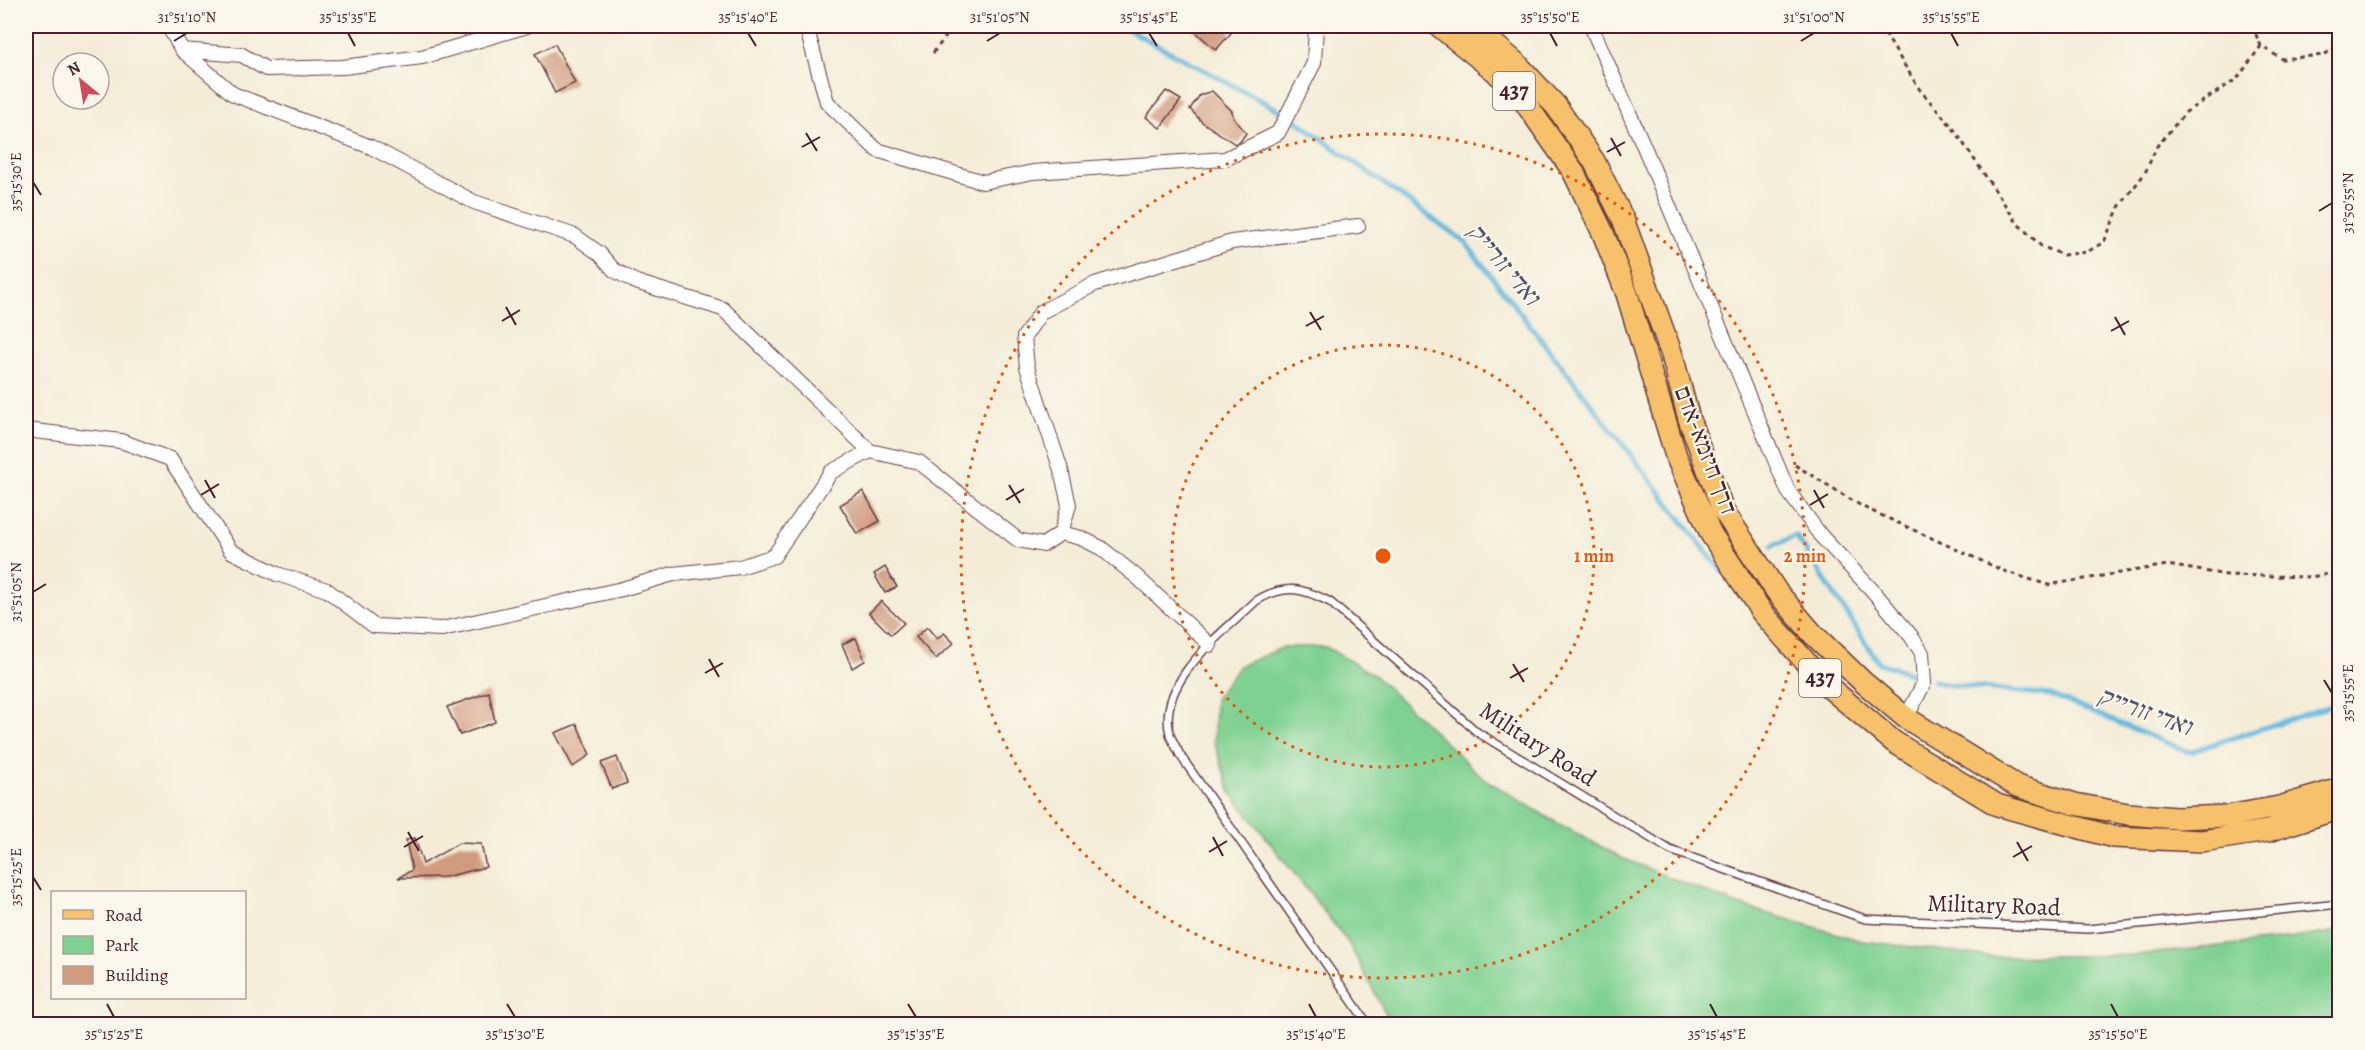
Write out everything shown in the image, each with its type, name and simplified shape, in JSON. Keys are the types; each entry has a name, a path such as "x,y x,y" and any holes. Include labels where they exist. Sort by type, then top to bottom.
{"main road":[{"name":"דרך חיזמא-אדם","path":"1439,26 1495,71 1524,101 1573,171 1603,233 1627,294 1676,456 1711,534 1761,611 1824,683 1894,742 1997,805 2113,837 2202,841 2268,831 2340,808"},
{"name":"דרך חיזמא-אדם","path":"1473,26 1516,63 1556,106 1594,161 1627,229 1672,355 1689,419 1723,510 1777,592 1813,634 1863,682 1906,718 2017,786 2075,804 2128,814 2176,818 2228,816 2279,807 2340,789"}],"street":[{"path":"168,26 182,50 233,94 371,147 474,202 575,236 600,254 614,270 636,282 723,309 870,451 919,462 1018,540 1043,545 1061,533 1068,505 1061,470 1027,367 1024,337 1041,312 1095,284 1232,242 1358,226"},
{"path":"182,50 242,55 266,69 343,67 422,57 527,26"},
{"path":"806,26 827,102 877,150 983,182 1033,172 1225,159 1278,133 1314,63 1316,26"},
{"path":"1591,26 1788,491 1821,536 1873,591 1911,636 1922,653 1924,683 1906,718"},
{"path":"26,430 121,441 170,459 231,551 276,574 327,590 374,626 442,628 622,589 673,574 740,567 774,556 831,472 870,451"},
{"path":"1061,533 1081,538 1101,548 1137,577 1210,645"}],"lane":[{"name":"Military Road","path":"1368,1024 1187,765 1170,734 1168,713 1173,691 1185,672 1256,601 1270,593 1285,589 1301,590 1330,602 1477,732 1670,849 1865,919 2088,928 2340,904"}],"path":[{"path":"933,53 954,26"},
{"path":"1880,26 1920,90 1953,128 2018,224 2041,246 2063,255 2086,252 2104,242 2118,207 2145,172 2157,146 2164,137 2186,112 2237,79 2261,46"},
{"path":"2252,26 2261,46 2282,59 2324,55 2340,44"},
{"path":"1795,464 1863,507 2004,571 2048,585 2168,565 2227,575 2311,577 2340,572"}],"green space":[{"path":"1284,647 1326,647 1374,675 1483,778 1550,819 1622,858 1735,904 1862,941 1995,957 2137,955 2339,931 2339,1024 1391,1024 1348,942 1231,793 1214,742 1215,699 1239,666"}],"building":[{"path":"1189,26 1221,26 1231,33 1216,50"},
{"path":"555,44 575,83 555,93 535,54"},
{"path":"1166,91 1181,100 1160,128 1146,117"},
{"path":"1212,91 1232,111 1233,117 1246,133 1240,142 1235,144 1202,122 1190,109 1200,95"},
{"path":"863,491 880,521 857,534 840,505"},
{"path":"885,567 897,587 885,593 874,574"},
{"path":"881,601 904,623 891,635 869,613"},
{"path":"927,627 937,639 944,633 954,643 936,659 916,637"},
{"path":"856,638 865,661 852,668 842,644"},
{"path":"489,692 495,722 460,735 447,707"},
{"path":"577,724 590,755 573,767 555,733"},
{"path":"617,757 627,783 612,789 601,763"},
{"path":"415,838 423,864 459,843 481,844 486,867 445,877 398,878 412,870 406,840"}],"waterway":[{"name":"ואדי זורייק","path":"1122,26 1290,116 1465,242 1723,573"},
{"name":"ואדי זורייק","path":"1772,546 1796,536 1879,663 1913,674"},
{"name":"ואדי זורייק","path":"1934,681 2051,695 2189,752 2340,703"}]}
